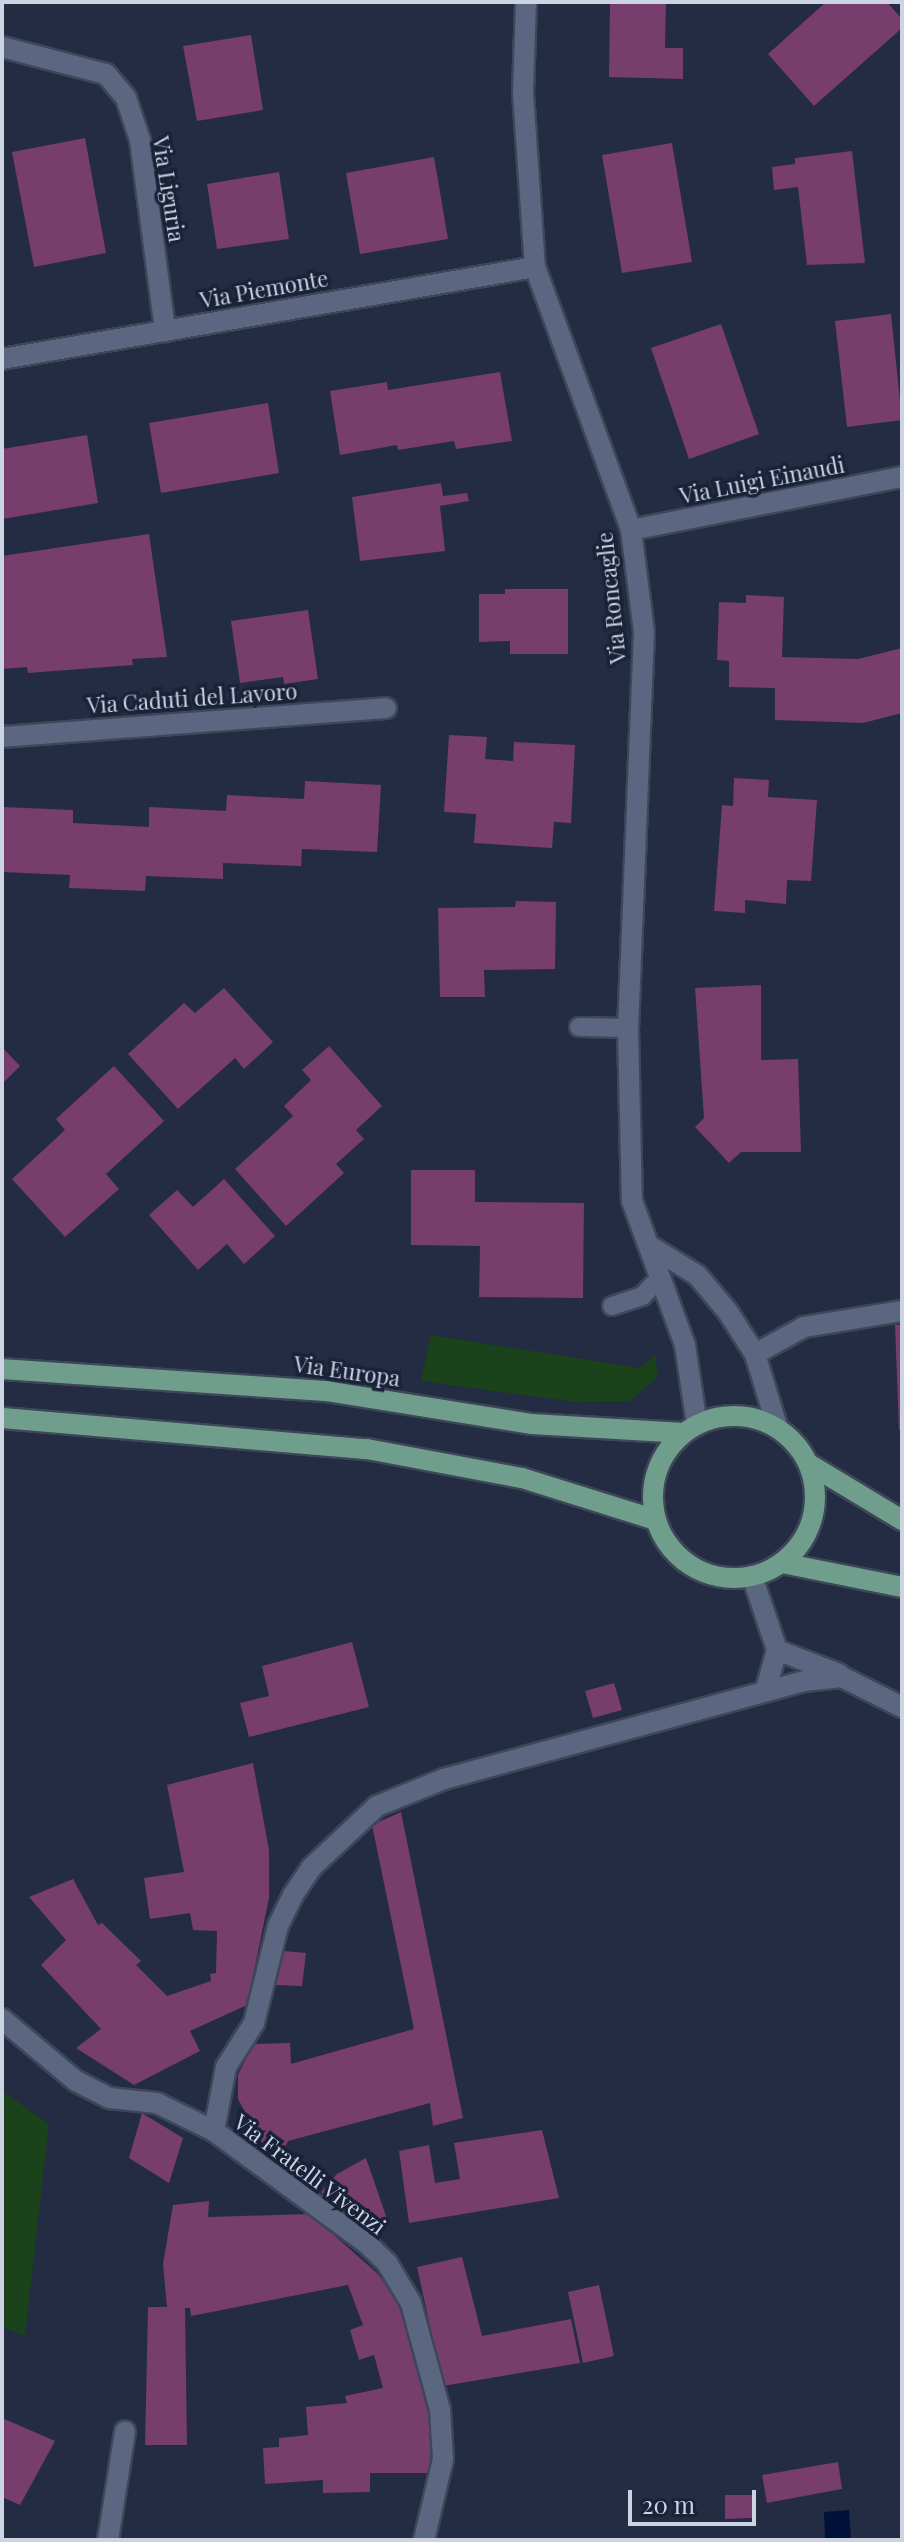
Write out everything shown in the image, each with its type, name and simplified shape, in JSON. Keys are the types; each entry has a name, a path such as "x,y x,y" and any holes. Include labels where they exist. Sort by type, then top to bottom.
{"main road":[{"name":"Via Europa","path":"2,1369 278,1386 532,1424 690,1429 723,1416 752,1417 778,1429"},
{"path":"2,1418 367,1449 522,1478 656,1520"},
{"path":"690,1429 670,1447 655,1482 656,1520 677,1554 693,1567 711,1575 752,1576 782,1563 798,1548 815,1507 809,1464"},
{"path":"778,1429 809,1464 902,1520"},
{"path":"782,1563 900,1588"}],"street":[{"name":"Via Roncaglie","path":"526,2 523,92 535,267 631,530 644,632 628,1028 632,1201 653,1248 685,1345 690,1429"},
{"name":"Via Liguria","path":"2,47 106,74 126,98 140,140 165,331"},
{"name":"Via Piemonte","path":"2,359 535,267"},
{"name":"Via Luigi Einaudi","path":"631,530 902,477"},
{"name":"Via Caduti del Lavoro","path":"2,737 386,708"},
{"path":"653,1248 697,1275 755,1354 778,1429"},
{"path":"755,1354 804,1327 902,1311"},
{"path":"752,1576 777,1650 766,1688"},
{"path":"777,1650 842,1677 902,1707"},
{"name":"Via Fratelli Vivenzi","path":"424,2540 442,2447 440,2410 411,2303 387,2263 366,2243 214,2131 226,2067 254,2023 278,1926 293,1895 311,1868 377,1806 444,1779 766,1688 842,1677"},
{"path":"2,2019 76,2081 110,2098 157,2103 214,2131"},
{"path":"108,2540 125,2431"}],"lane":[{"path":"579,1027 628,1028"},
{"path":"612,1306 642,1296 661,1277"}],"green space":[{"path":"431,1335 640,1368 655,1355 658,1376 630,1401 575,1402 421,1381"},
{"path":"2,2091 49,2124 25,2336 2,2327"}],"water":[{"path":"849,2510 851,2540 825,2540 824,2512"}],"building":[{"path":"610,2 666,2 665,48 683,48 683,79 609,77"},
{"path":"826,2 887,2 902,19 902,28 814,106 768,54"},
{"path":"251,35 263,110 197,121 183,46"},
{"path":"85,138 106,253 34,267 12,152"},
{"path":"672,143 692,262 622,273 602,155"},
{"path":"852,151 865,263 807,265 798,187 774,190 772,167 795,164 795,158"},
{"path":"434,157 448,239 360,254 346,173"},
{"path":"279,172 289,239 217,249 207,184"},
{"path":"891,314 902,420 847,427 835,321"},
{"path":"721,324 759,434 689,459 651,348"},
{"path":"500,372 512,441 456,449 454,441 398,450 397,445 340,455 330,391 387,382 388,390"},
{"path":"268,403 279,473 161,493 149,423"},
{"path":"87,435 98,503 2,519 2,449"},
{"path":"441,483 443,496 467,493 469,501 440,506 445,551 360,561 352,497"},
{"path":"149,534 167,657 132,659 133,665 28,673 27,667 2,669 2,556"},
{"path":"505,589 568,589 568,654 510,654 510,641 479,642 479,594 505,594"},
{"path":"746,595 784,597 782,657 858,659 902,648 902,713 863,723 775,720 775,688 729,687 729,661 717,660 719,602 746,603"},
{"path":"308,610 318,679 284,684 283,677 240,683 231,621"},
{"path":"449,735 487,737 485,759 513,761 514,742 575,745 571,823 554,822 552,848 474,843 476,814 444,812"},
{"path":"734,778 769,780 768,797 817,800 811,881 787,880 786,904 745,900 745,913 714,911 722,805 733,806"},
{"path":"305,781 381,785 377,852 302,849 301,866 223,863 223,879 146,876 145,891 69,888 70,875 2,872 2,807 73,810 73,823 149,827 149,807 226,811 227,795 304,799"},
{"path":"516,901 556,902 555,969 484,970 485,997 440,997 438,908 515,907"},
{"path":"761,985 761,1060 798,1059 801,1152 741,1152 729,1163 695,1127 704,1118 695,988"},
{"path":"224,988 273,1042 244,1069 235,1058 178,1109 128,1054 184,1003 195,1013"},
{"path":"329,1046 382,1106 356,1130 364,1139 336,1164 344,1173 286,1226 235,1169 293,1116 284,1106 311,1080 302,1070"},
{"path":"2,1047 20,1066 2,1084"},
{"path":"114,1066 164,1121 106,1174 119,1189 65,1237 12,1179 65,1130 56,1119"},
{"path":"411,1170 475,1170 475,1202 584,1203 583,1298 479,1297 480,1246 411,1245"},
{"path":"224,1179 275,1236 244,1264 227,1244 198,1270 149,1215 177,1190 193,1207"},
{"path":"895,1325 902,1325 902,1430 899,1430"},
{"path":"352,1642 369,1707 249,1737 240,1703 269,1696 262,1666"},
{"path":"614,1683 622,1710 593,1718 585,1691"},
{"path":"253,1763 269,1850 269,1898 247,2005 190,2031 200,2051 134,2085 76,2048 101,2029 41,1965 66,1940 29,1897 73,1879 98,1925 102,1923 141,1961 136,1965 167,1996 211,1981 210,1974 216,1973 217,1931 193,1930 190,1913 150,1919 144,1878 184,1872 167,1785"},
{"path":"401,1812 463,2118 433,2126 430,2103 288,2141 279,2161 263,2144 238,2099 238,2075 253,2044 290,2043 291,2064 414,2029 372,1825"},
{"path":"284,1951 306,1953 302,1986 274,1985"},
{"path":"142,2113 183,2138 169,2183 129,2158"},
{"path":"542,2130 559,2198 409,2223 399,2151 429,2145 435,2183 460,2179 454,2143"},
{"path":"366,2158 388,2222 369,2231 321,2192 337,2174"},
{"path":"209,2201 208,2217 310,2214 377,2273 396,2298 411,2343 429,2415 431,2473 370,2473 370,2492 323,2493 323,2480 265,2484 263,2448 279,2447 279,2438 308,2435 306,2407 347,2403 345,2396 383,2388 374,2355 359,2360 350,2330 363,2325 348,2285 191,2316 190,2308 185,2308 187,2445 145,2445 148,2307 167,2307 163,2264 173,2205"},
{"path":"462,2257 482,2336 571,2319 580,2363 443,2386 417,2267"},
{"path":"599,2285 614,2356 583,2363 568,2292"},
{"path":"2,2418 55,2441 20,2505 2,2497"},
{"path":"838,2462 842,2489 767,2503 762,2475"},
{"path":"725,2495 752,2495 752,2518 725,2519"}]}
